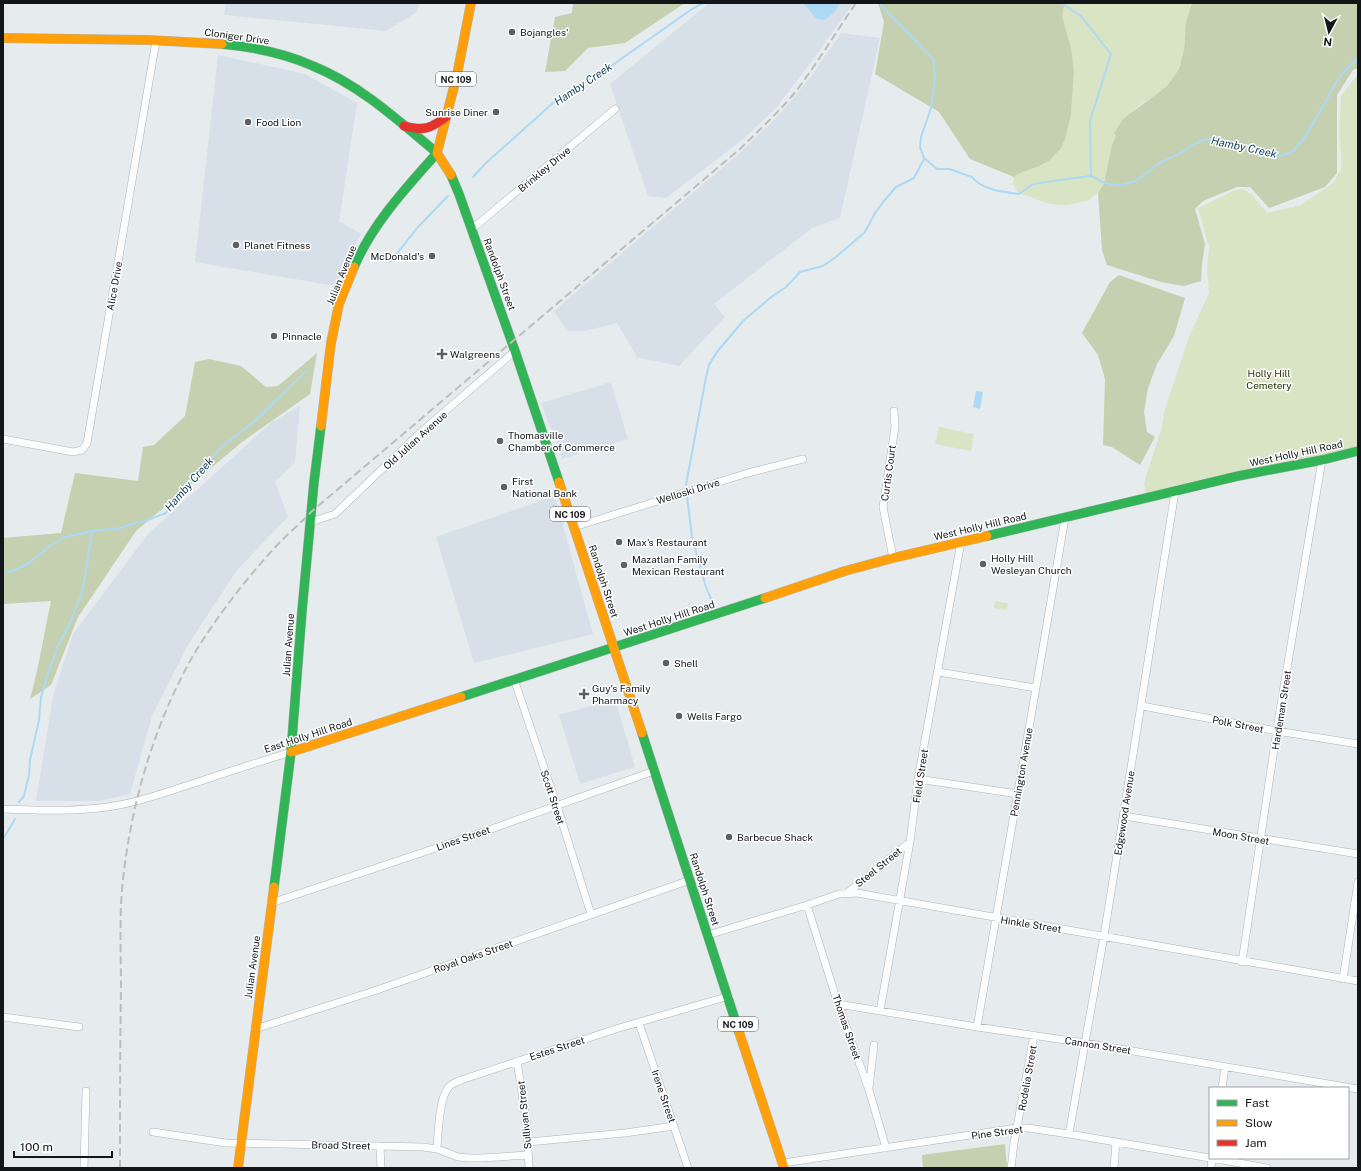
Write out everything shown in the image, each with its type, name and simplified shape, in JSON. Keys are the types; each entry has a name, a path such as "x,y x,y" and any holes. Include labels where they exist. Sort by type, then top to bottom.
{"street":[{"name":"NC 109","path":"436,153 457,75 471,3"},
{"name":"Cloniger Drive","path":"3,38 212,43 249,47 294,58 314,66 354,87 436,153"},
{"name":"Alice Drive","path":"3,439 73,452 82,450 88,443 156,41"},
{"name":"Brinkley Drive","path":"472,229 615,109"},
{"path":"404,126 414,129 428,129 446,117"},
{"name":"Randolph Street","path":"436,153 450,173 472,229 515,351 784,1166"},
{"name":"Julian Avenue","path":"238,1168 254,1029 291,752 302,611 330,343 339,304 364,246 396,199 436,153"},
{"name":"Old Julian Avenue","path":"311,522 335,514 422,432 515,351"},
{"name":"Curtis Court","path":"893,558 883,507 895,427 894,411"},
{"name":"West Holly Hill Road","path":"614,648 845,571 893,558 1238,476 1322,460 1358,451"},
{"name":"Welloski Drive","path":"574,527 748,473 803,459"},
{"name":"Hardeman Street","path":"1242,962 1277,732 1322,460"},
{"name":"Edgewood Avenue","path":"1069,1134 1124,816 1175,492"},
{"name":"Pennington Avenue","path":"977,1027 1065,518"},
{"name":"Field Street","path":"880,1011 910,842 918,779 961,542"},
{"name":"East Holly Hill Road","path":"3,809 72,810 118,805 138,801 614,648"},
{"path":"938,672 1036,688"},
{"name":"Scott Street","path":"514,679 557,806 591,914"},
{"name":"Polk Street","path":"1142,706 1277,732 1358,744"},
{"name":"Lines Street","path":"271,903 469,837 654,771"},
{"path":"918,779 1018,794"},
{"name":"Moon Street","path":"1124,816 1358,854"},
{"name":"Steel Street","path":"846,893 910,842"},
{"name":"Royal Oaks Street","path":"254,1029 374,991 690,880"},
{"path":"1343,979 1358,882"},
{"name":"Hinkle Street","path":"708,935 807,906 839,894 857,893 1104,936 1242,962 1358,981"},
{"name":"Thomas Street","path":"807,906 838,1004 869,1090 886,1148"},
{"name":"Estes Street","path":"437,1149 440,1116 444,1095 452,1084 605,1033 729,996"},
{"name":"Cannon Street","path":"838,1004 1346,1087"},
{"path":"3,1017 79,1027"},
{"name":"Irene Street","path":"639,1023 688,1168"},
{"name":"Rodelia Street","path":"1011,1168 1034,1035"},
{"path":"869,1090 874,1045"},
{"name":"Sullivan Street","path":"517,1062 526,1114 529,1168"},
{"path":"1222,1087 1225,1067"},
{"path":"84,1168 86,1091"},
{"path":"528,1142 626,1133 674,1126"},
{"name":"Pine Street","path":"784,1166 886,1148 1017,1128 1028,1128 1069,1134 1209,1158"},
{"name":"Broad Street","path":"153,1132 226,1143 422,1147 437,1149 449,1155 468,1158 528,1155"},
{"path":"1114,1168 1116,1142"},
{"path":"380,1146 380,1168"},
{"name":"Pine Street","path":"1217,1159 1267,1168"}],"shaded area":[{"path":"226,3 419,3 417,12 386,31 224,15"},
{"path":"709,3 853,3 815,57 776,108 742,140 666,198 648,196 610,84"},
{"path":"841,33 880,38 840,218 812,228 714,304 725,317 679,366 637,357 617,323 585,331 567,331 554,311 741,152 780,114 812,75"},
{"path":"218,55 305,74 357,103 339,221 361,234 335,286 195,262"},
{"path":"611,382 628,439 562,459 541,403"},
{"path":"300,406 295,463 275,482 288,517 237,570 188,645 152,716 130,794 99,801 36,801 53,696 73,634 148,534 272,422"},
{"path":"555,496 593,634 474,663 436,537"},
{"path":"615,699 635,767 580,784 559,715"}],"green space":[{"path":"573,3 685,3 625,43 588,48 565,71 545,72 555,17 572,13"},
{"path":"878,3 1065,3 1062,16 1071,48 1074,71 1071,114 1065,139 1061,148 1049,161 1014,177 970,159 939,112 875,74 884,22"},
{"path":"1065,3 1192,3 1185,34 1184,50 1175,75 1167,86 1141,104 1123,119 1114,133 1116,136 1107,172 1100,189 1086,202 1084,201 1066,205 1051,204 1019,194 1013,184 1014,177 1018,174 1049,161 1071,114 1071,48 1062,16"},
{"path":"1192,3 1358,3 1358,68 1353,70 1337,95 1337,173 1325,187 1269,208 1250,187 1237,187 1203,201 1195,209 1205,244 1201,281 1184,286 1161,282 1107,265 1102,250 1098,193 1104,183 1112,145 1116,136 1114,133 1123,119 1167,86 1179,68 1184,50 1186,22"},
{"name":"Holly Hill Cemetery","path":"1358,74 1358,451 1147,499 1144,483 1162,427 1164,412 1189,337 1209,293 1207,269 1209,247 1198,208 1235,190 1243,189 1252,195 1267,213 1301,205 1333,183 1342,167 1339,131 1341,96"},
{"path":"1119,275 1185,298 1174,336 1157,364 1148,388 1144,412 1147,432 1155,437 1140,465 1112,447 1103,445 1105,379 1098,355 1082,333 1110,282"},
{"path":"317,353 310,394 242,442 136,531 78,617 51,685 30,699 39,663 51,601 3,604 3,538 61,533 75,473 138,481 143,447 154,445 185,416 195,362 209,359 241,366 266,387 278,386"},
{"path":"939,427 974,434 971,451 935,444"},
{"path":"995,601 1008,603 1007,610 994,608"},
{"path":"1005,1144 1007,1168 923,1168 922,1155"}],"water":[{"path":"803,3 839,3 833,13 824,20 817,19"},
{"path":"976,391 983,392 980,409 973,407"}],"waterway":[{"name":"Hamby Creek","path":"473,177 486,163 553,103 568,92 604,71 692,9 703,3"},
{"name":"Hamby Creek","path":"879,3 933,59 935,74 931,108 921,137 920,147 924,158 937,169 949,169 972,177 987,188 1019,194 1034,184 1088,176 1092,176 1102,182 1117,185 1136,181 1162,162 1198,142 1205,140 1215,139 1226,141 1259,153 1270,155 1280,156 1290,153 1301,142 1307,133 1338,80 1347,68 1358,58"},
{"path":"1061,3 1081,16 1111,54 1090,121 1091,176"},
{"path":"686,485 706,377 709,365 717,352 743,321 770,298 786,287 800,272 823,266 865,232 875,213 884,201 896,187 914,178 924,159"},
{"name":"Hamby Creek","path":"390,262 418,227 448,196"},
{"name":"Hamby Creek","path":"3,573 13,571 29,563 48,547 66,537 92,531 120,528 166,513 178,494 195,474 224,445 256,420 307,370"},
{"path":"687,496 692,537 705,584 712,602"},
{"path":"19,802 24,796 29,775 30,760 39,720 41,697 48,673 57,648 69,625 81,596 92,531"},
{"path":"3,839 15,819"}],"railway":[{"path":"120,1168 121,920 123,879 127,849 140,789 158,731 182,675 197,649 248,578 271,551 311,512 741,148 777,113 797,90 856,3"}],"traffic: fast":[{"path":"222,44 280,54 302,61 330,74 363,93 437,153 380,221 354,267"},
{"path":"451,175 515,351 559,482"},
{"path":"274,887 291,752 302,611 314,482 321,426"},
{"path":"987,536 1238,476 1322,460 1358,451"},
{"path":"461,697 765,598"},
{"path":"642,733 739,1032"}],"traffic: slow":[{"path":"451,175 437,153 457,75 471,3"},
{"path":"3,38 148,40 222,44"},
{"path":"321,426 331,343 339,304 354,267"},
{"path":"559,482 642,733"},
{"path":"765,598 845,571 987,536"},
{"path":"291,752 461,697"},
{"path":"238,1168 274,887"},
{"path":"739,1032 784,1168"}],"traffic: jam":[{"path":"404,126 422,129 436,124 446,117"}],"place":[{"name":"Bojangles'","path":"512,32"},
{"name":"Sunrise Diner","path":"496,112"},
{"name":"Food Lion","path":"248,122"},
{"name":"Planet Fitness","path":"236,245"},
{"name":"McDonald's","path":"432,256"},
{"name":"Pinnacle","path":"274,336"},
{"name":"Walgreens","path":"442,354"},
{"name":"Thomasville Chamber of Commerce","path":"500,441"},
{"name":"First National Bank","path":"504,487"},
{"name":"Max's Restaurant","path":"619,542"},
{"name":"Holly Hill Wesleyan Church","path":"983,564"},
{"name":"Mazatlan Family Mexican Restaurant","path":"624,565"},
{"name":"Shell","path":"666,663"},
{"name":"Guy's Family Pharmacy","path":"584,694"},
{"name":"Wells Fargo","path":"679,716"},
{"name":"Barbecue Shack","path":"729,837"}]}
